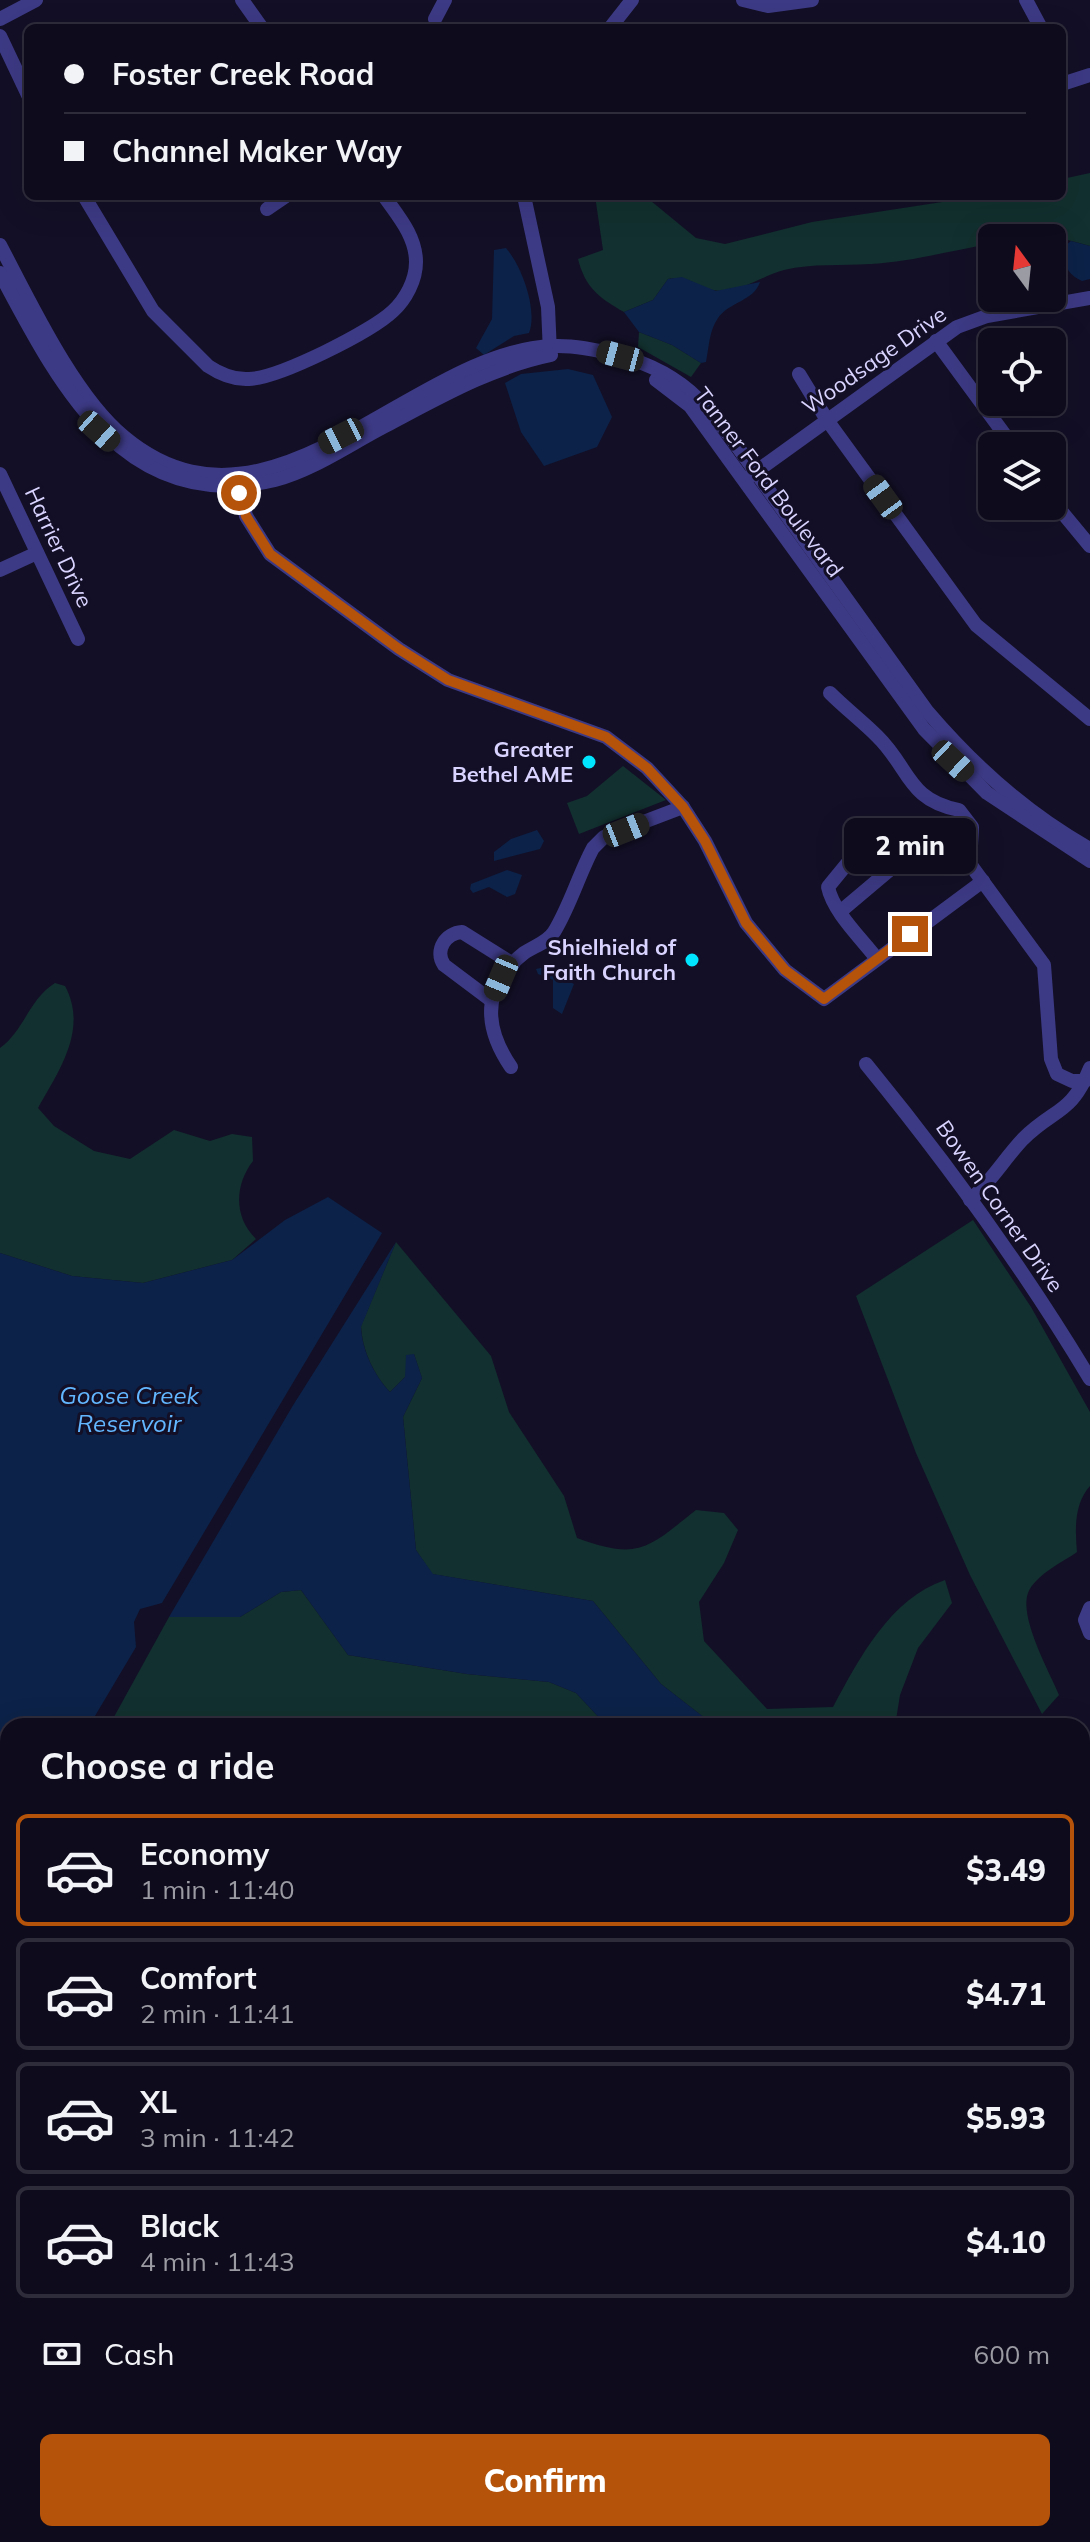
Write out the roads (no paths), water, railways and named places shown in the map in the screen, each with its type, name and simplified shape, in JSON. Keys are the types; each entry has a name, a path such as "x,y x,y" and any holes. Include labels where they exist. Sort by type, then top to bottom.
{"street":[{"path":"0,19 36,0"},
{"path":"242,0 259,24"},
{"path":"435,19 445,0"},
{"path":"613,24 632,0"},
{"path":"743,0 768,6 812,0"},
{"path":"1026,0 1039,24"},
{"path":"0,36 24,87"},
{"path":"1066,83 1090,75"},
{"path":"86,200 153,311 208,366 218,373 247,379 278,373 381,321 405,296 416,263 412,242 386,200"},
{"path":"267,209 280,200"},
{"path":"525,200 548,307 551,350"},
{"path":"0,245 52,338 107,420 151,455 180,468 238,480"},
{"path":"0,273 72,394 99,431 120,450 169,476 198,483 238,480"},
{"name":"Woodsage Drive","path":"750,476 957,327 987,316 1090,298"},
{"path":"936,341 1003,432"},
{"name":"Tanner Ford Boulevard","path":"238,480 287,464 504,356 551,350 603,351 638,361 671,378 697,398 894,689 953,761 987,793 1090,861"},
{"path":"799,374 827,420 976,625 1090,719"},
{"name":"Harrier Drive","path":"0,474 78,639"},
{"name":"Tanner Ford Boulevard","path":"750,476 950,739 1004,790 1090,849"},
{"path":"238,480 246,516 270,554 399,649 448,680 606,737 647,768 683,807 705,841 746,923 785,970 811,988 825,1003 877,959 983,881"},
{"path":"1066,517 1090,546"},
{"path":"0,570 37,553"},
{"path":"830,693 879,737 926,798 937,806 959,810 966,818 972,827 970,864 1044,965 1051,1059 1057,1074 1072,1081 1087,1074"},
{"path":"511,1067 489,1026 492,1001 501,978 513,964 553,933 593,848 604,837 683,807"},
{"path":"841,911 892,868 893,864 873,840 864,843 828,887 841,911 877,959"},
{"path":"492,1001 444,965 441,947 451,935 462,932 513,964"},
{"name":"Bowen Corner Drive","path":"866,1064 921,1130 1063,1333 1090,1379"},
{"path":"970,1200 992,1181 1009,1154 1030,1133 1067,1109 1087,1074"},
{"path":"1090,1608 1085,1620 1090,1633"}],"water":[{"path":"1071,241 1090,246 1090,279 1082,281 1066,266 1066,245"},
{"path":"506,248 518,266 527,289 531,324 529,333 514,336 484,355 476,348 492,319 494,250"},
{"path":"682,277 716,291 760,282 747,298 728,308 718,318 711,334 706,362 701,363 672,345 639,332 624,312 653,300 668,279"},
{"path":"568,369 593,375 612,417 597,447 544,466 521,432 505,383 521,374"},
{"path":"537,830 544,841 540,849 494,861 494,852 511,839"},
{"path":"507,870 522,875 515,894 507,897 489,887 473,893 470,889 471,884"},
{"path":"545,967 574,984 562,1014 553,1008 553,980 538,974 536,969"},
{"name":"Goose Creek Reservoir","path":"328,1197 382,1233 162,1603 140,1609 134,1622 136,1647 94,1718 0,1718 0,1253 72,1276 143,1283 232,1260 285,1220"},
{"path":"396,1242 361,1327 370,1362 390,1392 405,1377 406,1355 414,1354 422,1378 403,1417 416,1550 433,1574 593,1601 661,1684 705,1718 599,1718 576,1693 549,1682 467,1674 348,1655 301,1590 281,1592 240,1617 169,1617 292,1407"}],"place":[{"name":"Greater Bethel AME","path":"589,762"},
{"name":"Shielhield of Faith Church","path":"692,960"}]}
